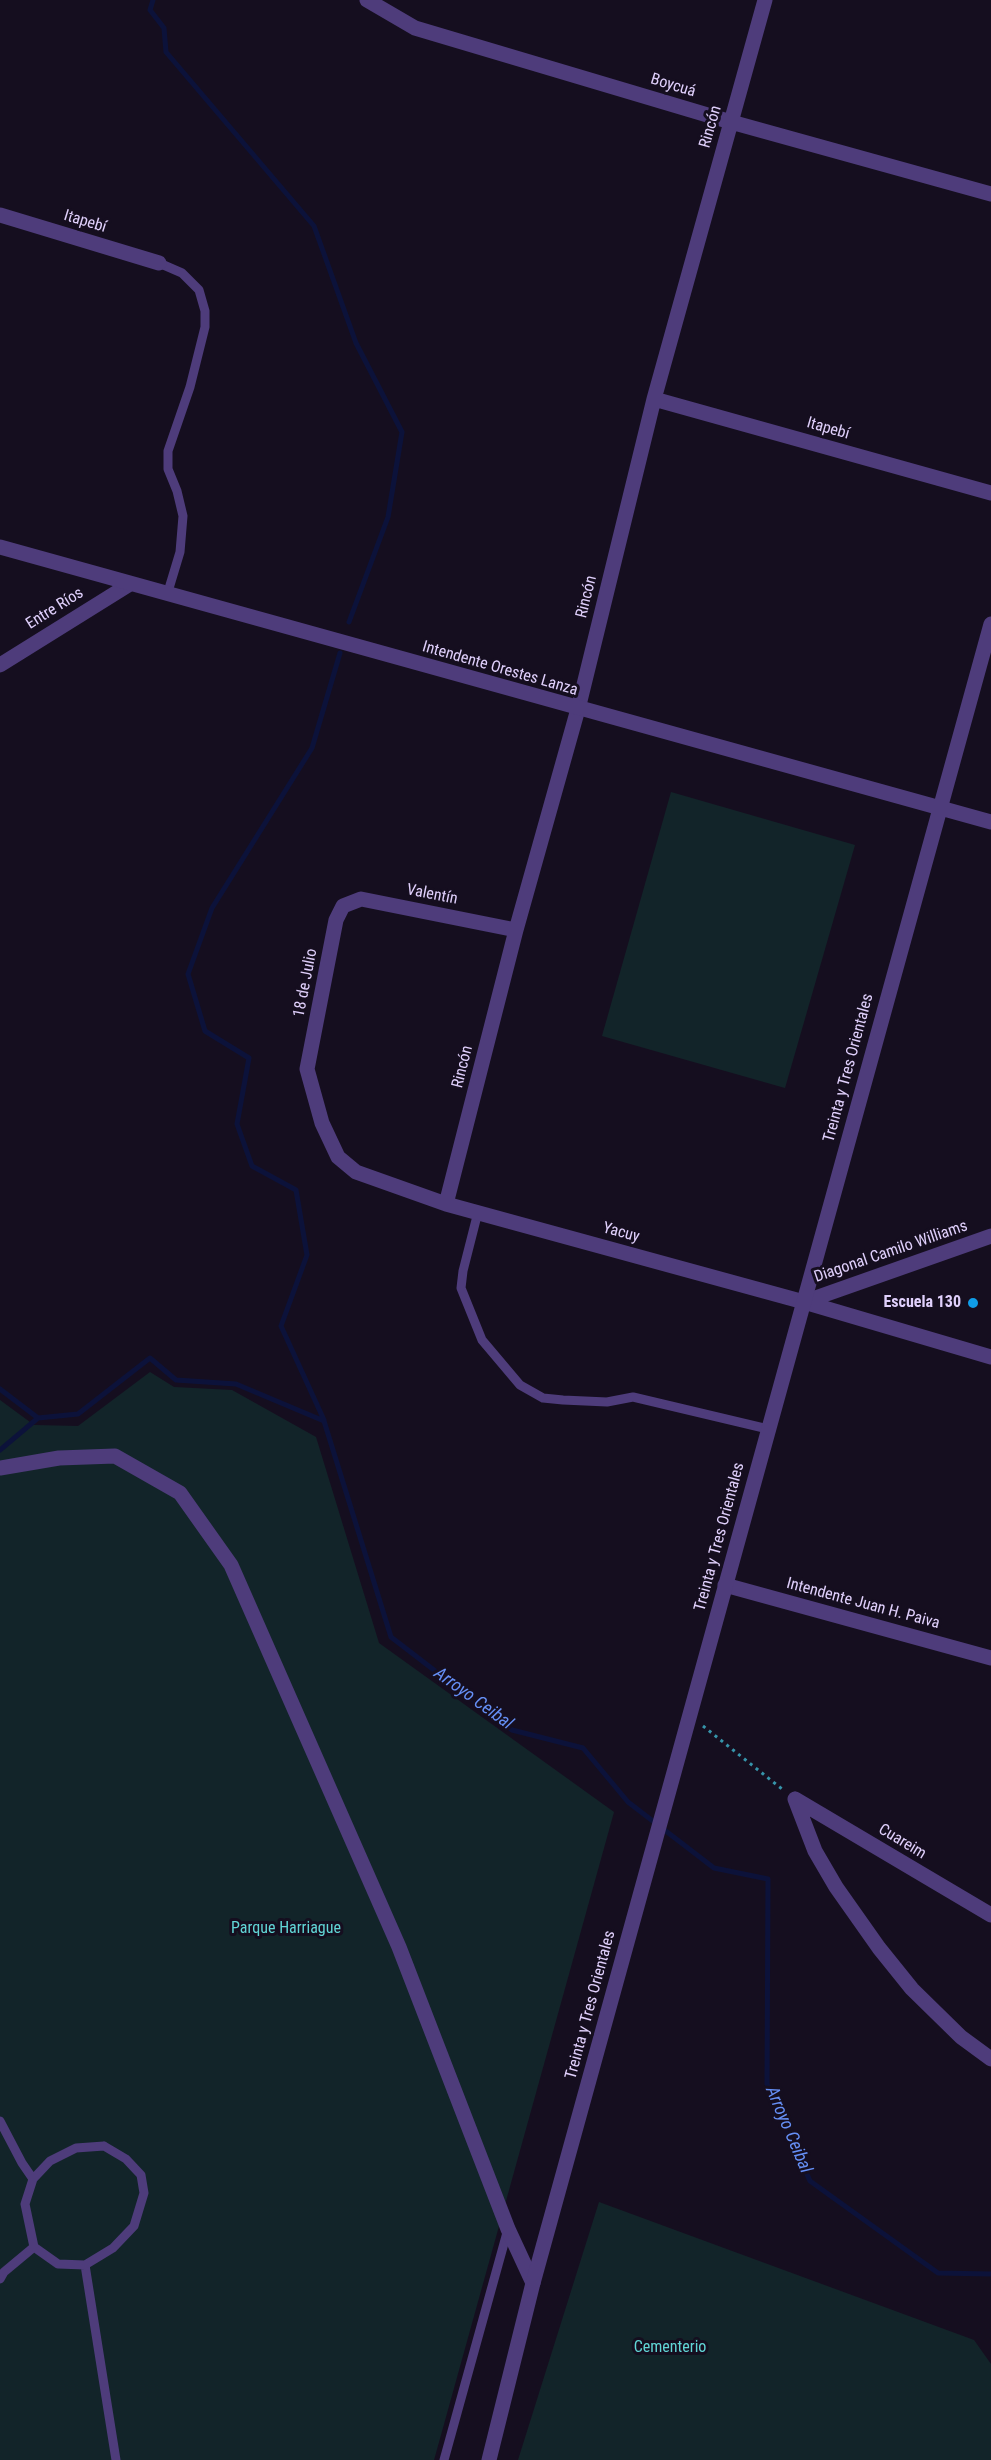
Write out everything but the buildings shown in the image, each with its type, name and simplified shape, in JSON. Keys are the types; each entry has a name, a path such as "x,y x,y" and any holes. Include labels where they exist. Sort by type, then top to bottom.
{"street":[{"name":"Boycuá","path":"367,0 414,28 731,122 991,195"},
{"name":"Rincón","path":"446,1204 516,930 578,709 654,399 765,0"},
{"name":"Itapebí","path":"0,215 159,263"},
{"name":"Itapebí","path":"654,399 991,493"},
{"name":"Intendente Orestes Lanza","path":"0,547 991,822"},
{"name":"Entre Ríos","path":"0,664 130,584"},
{"name":"Treinta y Tres Orientales","path":"489,2460 533,2283 991,624"},
{"name":"Valentín","path":"343,906 362,899 516,930"},
{"name":"18 de Julio","path":"308,1069 336,920 343,906"},
{"name":"Yacuy","path":"308,1069 322,1123 339,1157 356,1172 446,1204 804,1302 991,1357"},
{"name":"Diagonal Camilo Williams","path":"804,1302 991,1236"},
{"path":"0,1468 59,1458 115,1455 180,1493 231,1565 399,1947 508,2229 533,2283"},
{"name":"Intendente Juan H. Paiva","path":"725,1585 991,1658"},
{"path":"795,1799 815,1851 836,1887 879,1948 912,1989 961,2037 991,2059"},
{"name":"Cuareim","path":"795,1799 991,1915"}],"lane":[{"path":"159,263 182,273 199,290 205,311 205,327 193,378 168,451 168,468 183,516 180,552 167,595"},
{"path":"478,1212 461,1288 482,1340 519,1385 543,1398 607,1402 633,1397 768,1430"},
{"path":"0,2121 33,2179"},
{"path":"104,2146 126,2159 141,2175 144,2193 134,2226 113,2248 85,2265 58,2264 34,2247 25,2204 33,2179 50,2161 76,2148 104,2146"},
{"path":"444,2460 508,2229"},
{"path":"0,2278 34,2247"},
{"path":"85,2265 116,2460"}],"path":[{"path":"690,1715 795,1799"}],"green space":[{"path":"671,792 855,845 785,1088 602,1036"},
{"name":"Parque Harriague","path":"150,1372 174,1387 232,1390 316,1437 379,1643 614,1812 434,2460 0,2460 0,1400 34,1425 78,1426"},
{"name":"Cementerio","path":"599,2202 974,2340 991,2364 991,2460 518,2460"}],"waterway":[{"path":"153,0 150,10 164,28 166,52 314,226 356,343 402,432 388,517 349,622"},
{"path":"324,1420 281,1326 307,1255 296,1190 252,1166 237,1124 249,1058 205,1031 188,974 212,908 312,748 340,653"},
{"name":"Arroyo Ceibal","path":"0,1389 38,1418 78,1414 150,1358 176,1380 236,1384 324,1421 391,1637 512,1730 583,1748 628,1802 714,1868 768,1879 767,2084 810,2181 938,2273 991,2274"},
{"path":"0,1450 38,1418"}],"place":[{"name":"Escuela 130","path":"973,1303"}]}
